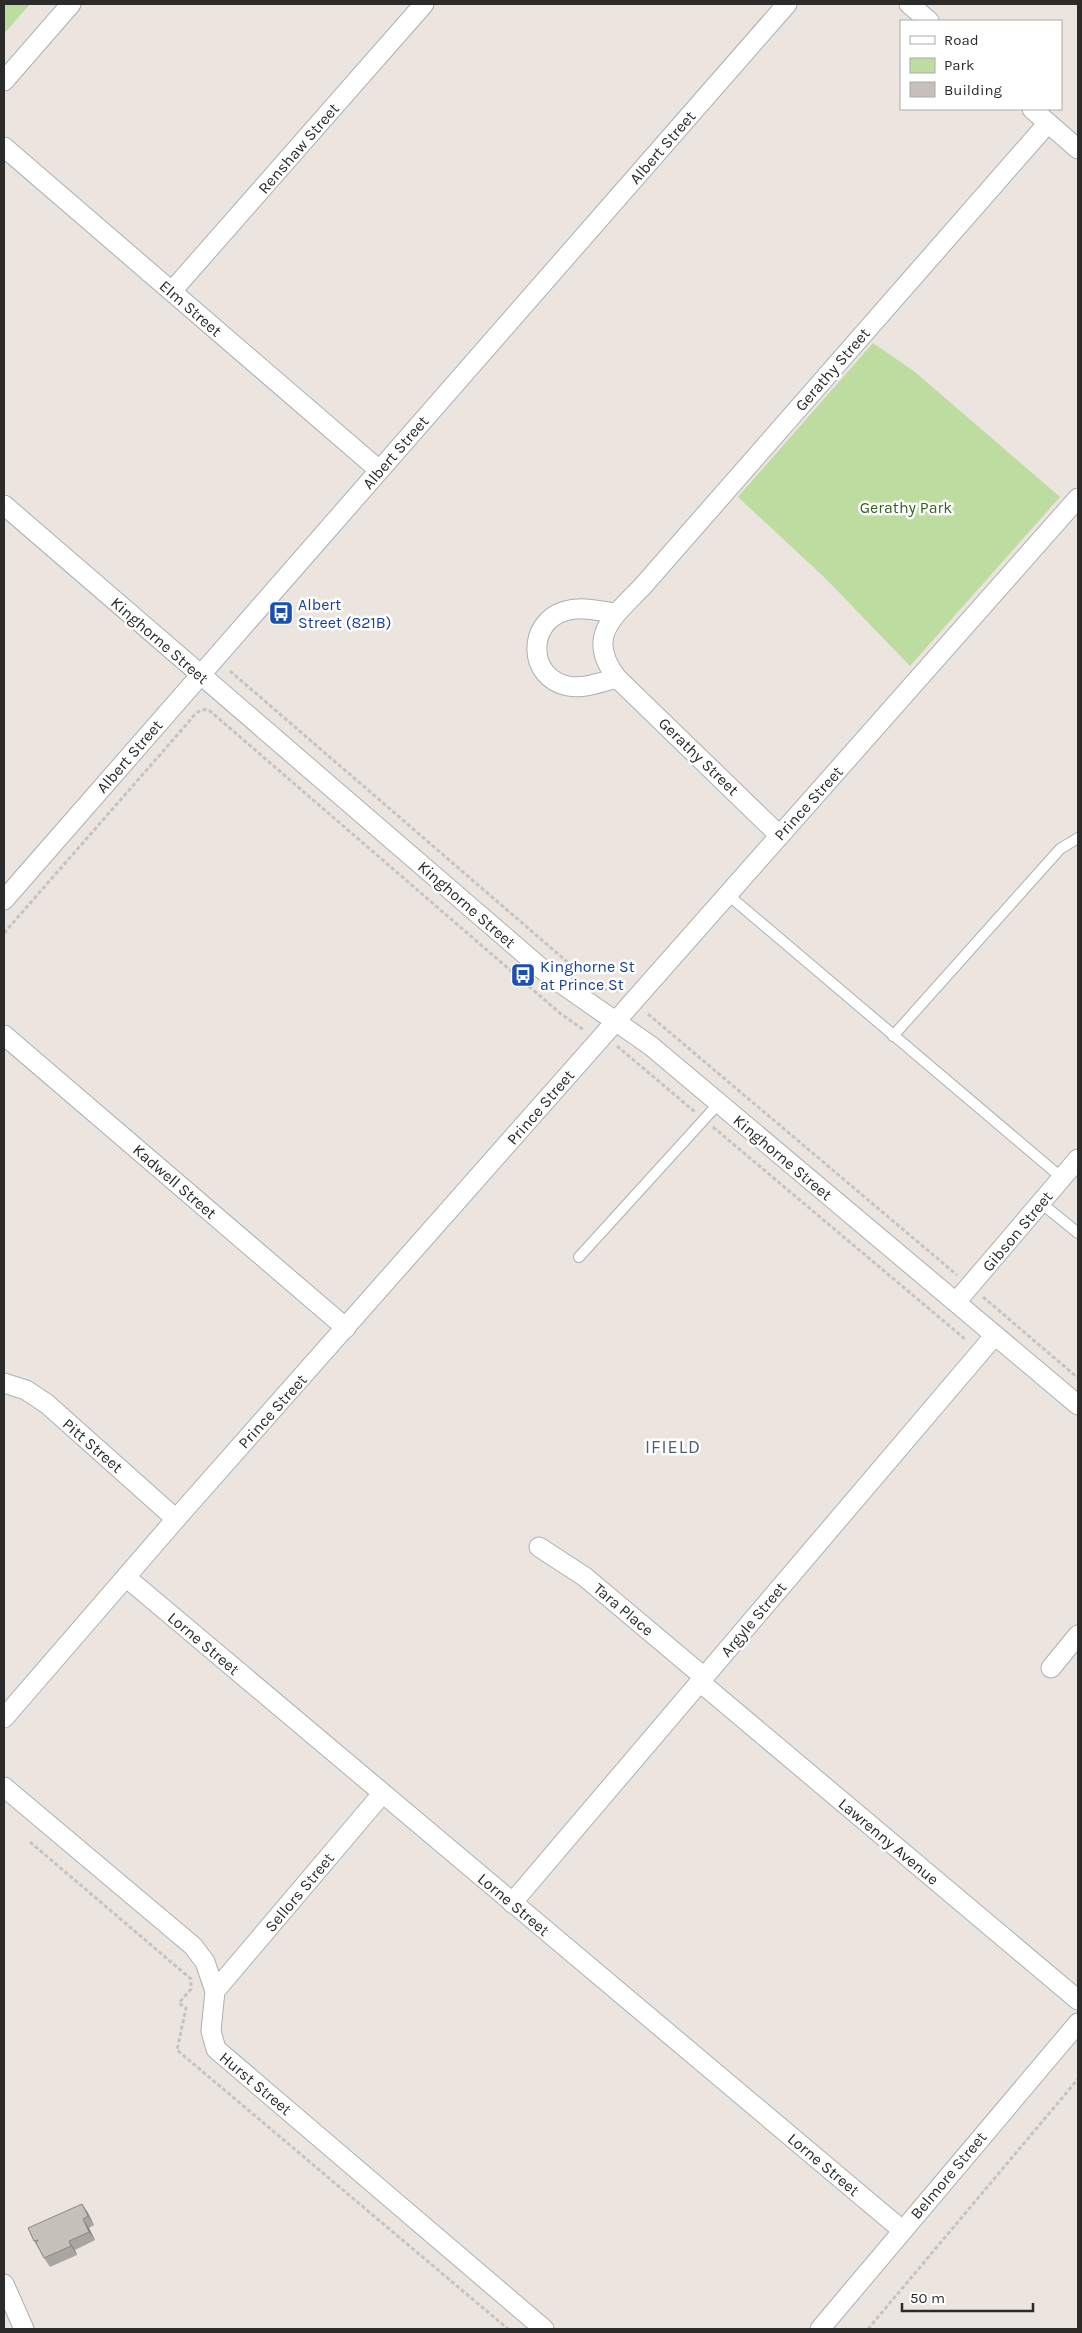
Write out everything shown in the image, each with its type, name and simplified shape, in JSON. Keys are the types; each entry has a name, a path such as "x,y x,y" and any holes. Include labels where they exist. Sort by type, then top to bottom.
{"street":[{"path":"4,81 71,4"},
{"name":"Renshaw Street","path":"172,291 424,4"},
{"name":"Albert Street","path":"4,900 787,4"},
{"path":"909,4 928,20"},
{"path":"1033,110 1078,149"},
{"name":"Gerathy Street","path":"780,835 617,678 604,656 602,645 608,623 642,587 1048,123"},
{"name":"Elm Street","path":"4,147 379,470"},
{"name":"Prince Street","path":"4,1718 127,1578 176,1519 1078,498"},
{"name":"Kinghorne Street","path":"4,505 549,975 617,1020 719,1103 1078,1406"},
{"path":"615,614 590,609 566,610 548,620 537,637 536,646 540,666 556,682 574,687 617,678"},
{"name":"Kadwell Street","path":"4,1035 346,1328"},
{"name":"Gibson Street","path":"956,1302 1078,1159"},
{"name":"Argyle Street","path":"512,1903 995,1335"},
{"name":"Pitt Street","path":"4,1383 26,1390 47,1404 176,1519"},
{"name":"Tara Place","path":"539,1547 585,1577 702,1679"},
{"name":"Lorne Street","path":"127,1578 902,2230"},
{"path":"1051,1668 1078,1635"},
{"name":"Lawrenny Avenue","path":"702,1679 1078,2000"},
{"name":"Hurst Street","path":"4,1787 193,1946 205,1962 215,1991 211,2032 216,2049 544,2329"},
{"name":"Sellors Street","path":"215,1991 382,1794"},
{"name":"Belmore Street","path":"820,2329 1078,2023"},
{"path":"4,2284 24,2329"}],"lane":[{"path":"893,1036 1060,849 1078,838"},
{"path":"727,894 1062,1178"},
{"path":"579,1257 719,1103"},
{"path":"1041,1203 1078,1233"}],"path":[{"path":"230,671 585,977"},
{"path":"4,933 186,725 199,711 205,709 210,711 561,1014 584,1030"},
{"path":"597,985 608,991 621,992"},
{"path":"648,1014 959,1277"},
{"path":"617,1046 965,1339"},
{"path":"982,1296 1078,1378"},
{"path":"868,2329 1078,2079"}],"green space":[{"path":"4,4 30,4 4,34"},
{"name":"Gerathy Park","path":"873,343 915,372 1060,497 910,666 826,579 738,497"}],"building":[{"path":"82,2204 88,2216 83,2219 89,2232 69,2241 71,2246 44,2258 36,2243 38,2240 34,2241 28,2228"}],"place":[{"name":"Albert Street (821B)","path":"281,613"},
{"name":"Kinghorne St at Prince St","path":"523,975"}],"district":[{"name":"IFIELD","path":"673,1447"}]}
